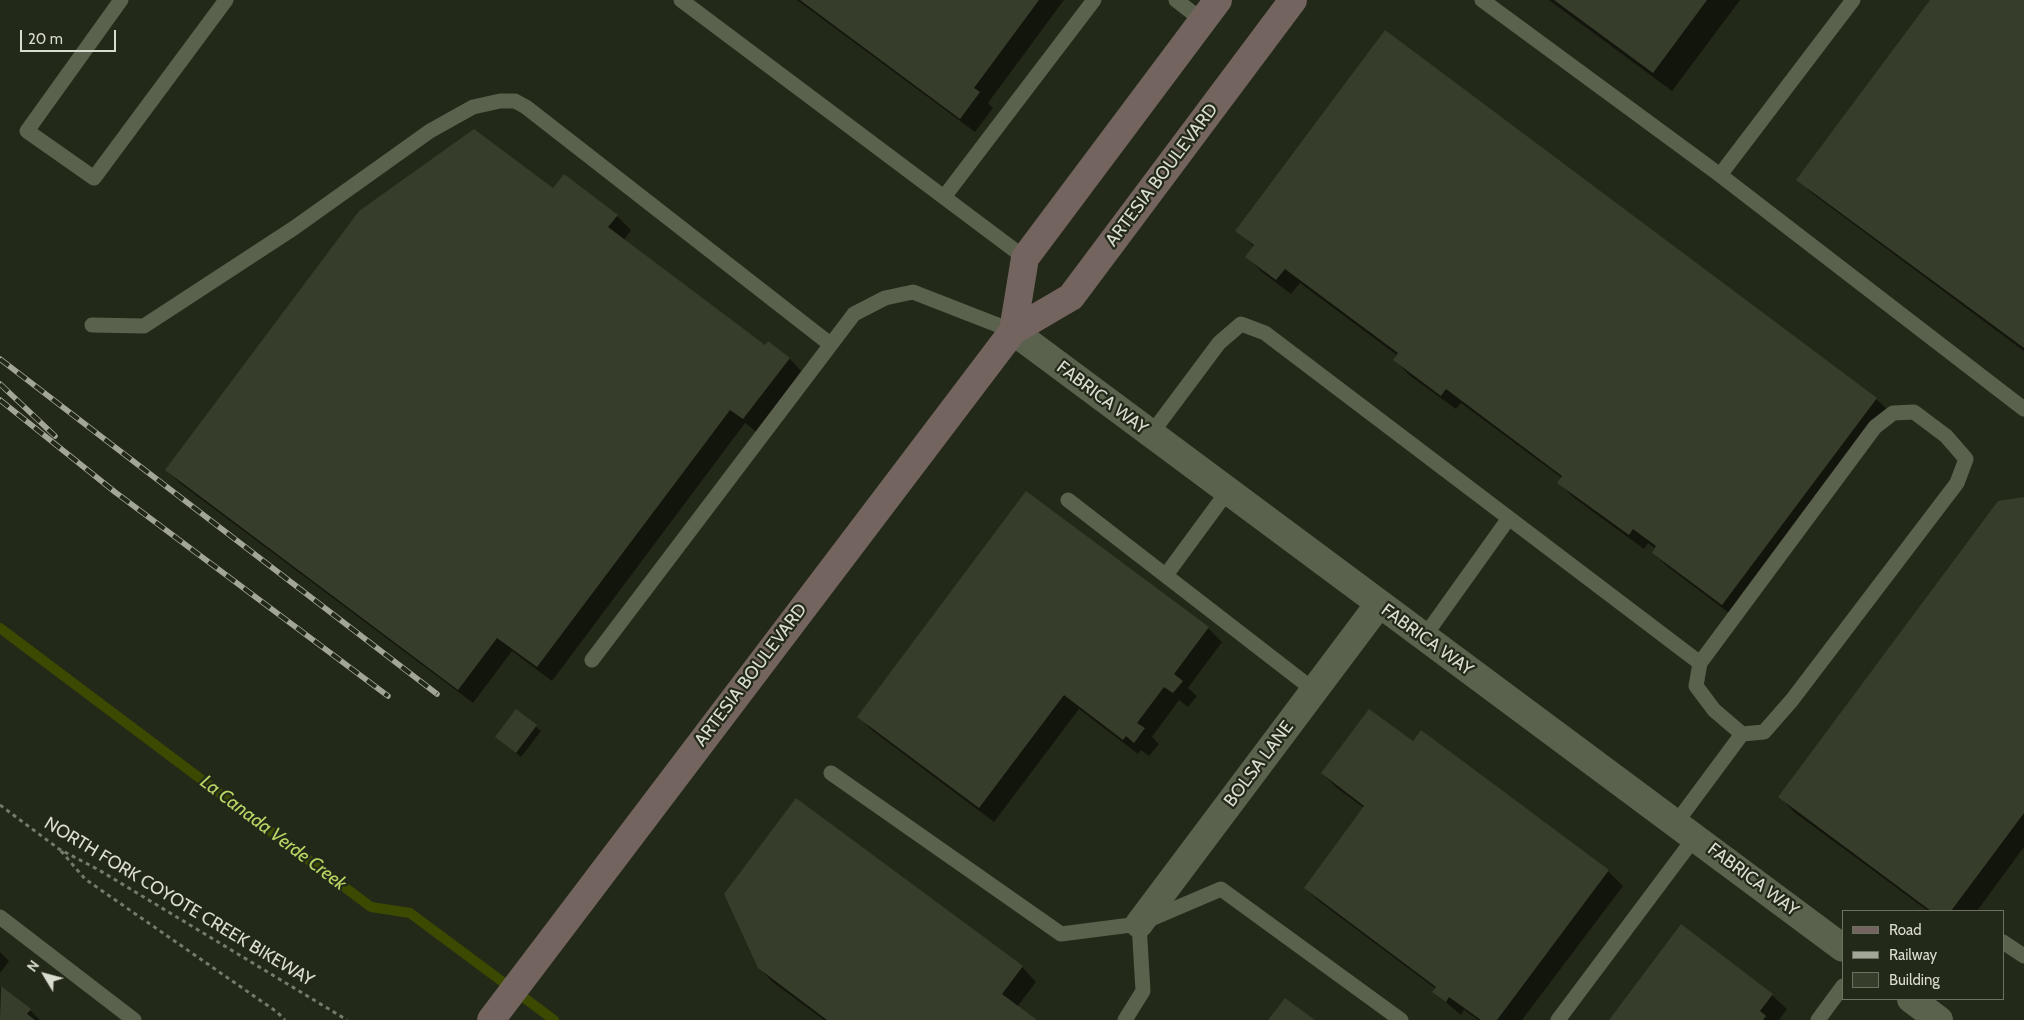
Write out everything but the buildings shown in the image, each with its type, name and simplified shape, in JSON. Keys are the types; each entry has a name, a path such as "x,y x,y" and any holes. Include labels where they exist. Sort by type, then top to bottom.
{"main road":[{"name":"ARTESIA BOULEVARD","path":"491,1020 1013,331 1071,297 1293,0"},
{"name":"ARTESIA BOULEVARD","path":"1013,331 1025,258 1211,10"}],"street":[{"name":"FABRICA WAY","path":"1013,331 1842,947"},
{"name":"BOLSA LANE","path":"1139,924 1315,691 1378,604"},
{"path":"1912,1000 1939,1020"}],"lane":[{"path":"121,0 27,131 94,178 226,0"},
{"path":"681,0 1025,258"},
{"path":"944,197 1094,0"},
{"path":"1176,0 1211,10"},
{"path":"1482,0 1720,176 2024,409"},
{"path":"1720,176 1853,0"},
{"path":"92,325 144,326 294,228 430,131 473,106 500,101 514,101 533,113 830,344"},
{"path":"592,660 854,314 885,298 913,292 1013,331"},
{"path":"1151,434 1219,344 1241,324 1265,333 1700,662"},
{"path":"1914,412 1946,436 1966,459 1958,483 1792,700 1764,732 1742,734 1714,710 1696,686 1700,662 1875,427 1893,413 1914,412"},
{"path":"1166,575 1228,492"},
{"path":"1068,500 1315,691"},
{"path":"1424,637 1509,518"},
{"path":"1558,1020 1685,830 1742,734"},
{"path":"831,772 1062,934 1139,924 1221,889 1401,1020"},
{"path":"0,917 134,1020"},
{"path":"1125,1020 1142,991 1139,924"},
{"path":"2004,943 2024,956"},
{"path":"1818,1020 1842,987"}],"path":[{"name":"NORTH FORK COYOTE CREEK BIKEWAY","path":"0,805 59,849 99,870 347,1020"},
{"path":"59,849 84,878 277,1012 285,1020"}],"waterway":[{"name":"La Canada Verde Creek","path":"0,628 371,907 410,913 554,1020"}],"railway":[{"path":"0,359 437,694"},
{"path":"0,384 55,436"},
{"path":"0,400 115,492 388,696"}]}
